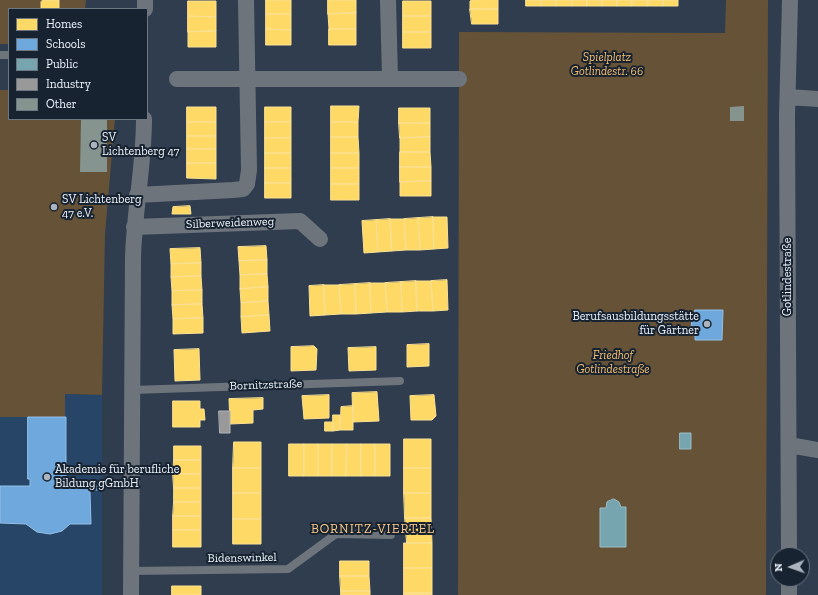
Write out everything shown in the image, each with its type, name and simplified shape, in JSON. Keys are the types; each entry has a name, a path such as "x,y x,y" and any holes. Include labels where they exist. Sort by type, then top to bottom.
{"street":[{"path":"137,195 243,189 247,184 249,177 246,0"},
{"path":"388,0 390,78"},
{"name":"Gotlindestraße","path":"789,547 788,97 790,0"},
{"path":"177,79 459,78"},
{"path":"788,97 818,99"},
{"path":"131,595 134,227 142,156 144,120"},
{"name":"Silberweidenweg","path":"134,227 300,221 320,239"},
{"path":"788,445 818,450"}],"lane":[{"name":"Bornitzstraße","path":"132,390 400,381"},
{"name":"Bidenswinkel","path":"131,571 288,569 336,534 391,535"}],"shaded area":[{"path":"65,394 102,395 102,595 0,595 0,417 65,417"}],"green space":[{"path":"0,0 86,0 85,8 8,8 8,44 0,44"},
{"name":"Friedhof Gotlindestraße","path":"726,0 768,0 766,595 458,595 459,32 725,33"},
{"path":"0,90 8,90 8,120 115,120 105,234 102,395 65,394 65,417 0,417"}],"building: Homes":[{"path":"43,0 59,0 59,8 41,8 41,2"},
{"path":"266,0 291,0 291,14 266,14"},
{"path":"328,0 356,0 356,13 328,14"},
{"path":"472,0 498,0 498,9 470,9 470,1"},
{"path":"526,0 541,0 541,6 526,6"},
{"path":"541,0 556,0 556,6 541,6"},
{"path":"556,0 572,0 572,6 556,6"},
{"path":"572,0 587,0 587,6 572,6"},
{"path":"587,0 602,0 602,6 587,6"},
{"path":"602,0 617,0 617,6 602,6"},
{"path":"617,0 632,0 632,6 617,6"},
{"path":"632,0 648,0 648,6 632,6"},
{"path":"648,0 663,0 663,6 648,6"},
{"path":"663,0 678,0 678,6 663,6"},
{"path":"188,1 216,1 216,17 188,16"},
{"path":"403,1 431,1 431,16 403,16"},
{"path":"470,9 498,9 498,24 472,24"},
{"path":"356,13 356,29 329,29 328,14"},
{"path":"266,14 291,14 291,30 266,29"},
{"path":"188,16 216,17 216,31 188,32"},
{"path":"403,16 431,16 431,32 403,32"},
{"path":"266,29 291,30 291,45 266,45"},
{"path":"329,29 356,29 356,45 329,45"},
{"path":"216,31 216,47 188,47 188,32"},
{"path":"403,32 431,32 431,48 403,48"},
{"path":"331,106 359,106 358,122 331,122"},
{"path":"187,107 216,107 216,122 187,122"},
{"path":"265,107 291,107 291,122 265,122"},
{"path":"399,108 430,108 430,123 399,123"},
{"path":"187,122 216,122 216,136 187,136"},
{"path":"265,122 291,122 291,138 265,138"},
{"path":"331,122 358,122 358,137 331,137"},
{"path":"399,123 430,123 430,137 400,138"},
{"path":"187,136 216,136 216,149 187,149"},
{"path":"331,137 358,137 359,153 331,153"},
{"path":"430,137 430,152 400,152 400,138"},
{"path":"265,138 291,138 291,153 265,153"},
{"path":"187,149 216,149 216,163 187,163"},
{"path":"400,152 430,152 431,167 400,167"},
{"path":"265,153 291,153 291,168 265,168"},
{"path":"331,153 359,153 359,168 331,168"},
{"path":"187,163 216,163 216,179 187,178"},
{"path":"400,167 431,167 431,181 400,182"},
{"path":"265,168 291,168 291,183 265,183"},
{"path":"331,168 359,168 359,184 331,184"},
{"path":"431,181 431,196 400,196 400,182"},
{"path":"265,183 291,183 291,198 265,198"},
{"path":"331,184 359,184 359,200 331,200"},
{"path":"190,206 191,214 172,214 173,207"},
{"path":"433,217 447,217 448,248 434,249"},
{"path":"433,217 434,249 420,250 418,218"},
{"path":"418,218 420,250 406,250 404,219"},
{"path":"390,219 404,219 406,250 392,251"},
{"path":"390,219 392,251 378,252 376,220"},
{"path":"376,220 378,252 364,253 362,221"},
{"path":"266,246 267,260 239,261 238,247"},
{"path":"200,248 201,263 171,264 170,249"},
{"path":"267,260 267,274 240,275 239,261"},
{"path":"201,263 201,276 171,277 171,264"},
{"path":"267,274 268,287 240,289 240,275"},
{"path":"201,276 202,290 172,291 171,277"},
{"path":"447,280 448,310 433,311 431,281"},
{"path":"416,281 417,311 402,312 401,282"},
{"path":"416,281 431,281 433,311 417,311"},
{"path":"401,282 402,312 387,312 385,283"},
{"path":"370,283 371,313 356,314 355,284"},
{"path":"370,283 385,283 387,312 371,313"},
{"path":"355,284 356,314 341,314 339,285"},
{"path":"324,285 339,285 341,314 325,315"},
{"path":"324,285 325,315 310,316 309,286"},
{"path":"268,287 268,301 241,303 240,289"},
{"path":"202,290 202,304 172,305 172,291"},
{"path":"268,301 269,315 241,317 241,303"},
{"path":"202,304 203,318 173,319 172,305"},
{"path":"269,315 270,331 242,333 241,317"},
{"path":"203,318 203,333 173,334 173,319"},
{"path":"429,344 429,366 407,367 407,345"},
{"path":"314,346 317,349 316,370 291,371 291,347"},
{"path":"376,347 376,370 349,371 348,348"},
{"path":"199,349 200,380 175,381 174,350"},
{"path":"377,392 379,421 353,422 352,393"},
{"path":"329,395 329,418 304,419 302,396"},
{"path":"434,395 436,416 432,420 411,420 410,396"},
{"path":"263,398 263,409 253,410 253,423 230,424 229,399"},
{"path":"173,401 200,401 200,409 204,409 205,420 200,420 200,427 173,427"},
{"path":"353,406 353,430 340,430 341,407"},
{"path":"333,415 340,415 340,430 333,431"},
{"path":"325,422 333,422 333,431 325,431"},
{"path":"404,439 431,439 431,468 404,468"},
{"path":"234,442 261,442 261,468 233,468"},
{"path":"289,444 304,444 304,476 289,476"},
{"path":"304,444 318,444 318,476 304,476"},
{"path":"318,444 332,444 332,476 318,476"},
{"path":"332,444 347,444 346,476 332,476"},
{"path":"347,444 361,444 361,476 346,476"},
{"path":"361,444 375,444 375,476 361,476"},
{"path":"375,444 390,444 390,476 375,476"},
{"path":"174,446 201,446 201,460 174,460"},
{"path":"174,460 201,460 201,474 173,474"},
{"path":"233,468 261,468 261,493 233,493"},
{"path":"404,468 431,468 431,493 404,493"},
{"path":"173,474 201,474 201,488 174,488"},
{"path":"174,488 201,488 201,502 174,502"},
{"path":"233,493 261,493 261,519 233,519"},
{"path":"404,493 431,493 431,518 405,518"},
{"path":"174,502 201,502 201,516 173,516"},
{"path":"173,516 201,516 201,530 173,530"},
{"path":"405,518 431,518 432,543 407,543"},
{"path":"233,519 261,519 261,544 233,544"},
{"path":"173,530 201,530 201,547 173,547"},
{"path":"404,543 432,543 432,568 404,568"},
{"path":"340,561 369,561 369,576 340,576"},
{"path":"404,568 432,568 432,593 404,593"},
{"path":"340,576 369,576 370,591 341,591"},
{"path":"172,586 201,586 201,595 172,595"},
{"path":"341,591 370,591 370,595 341,595"},
{"path":"404,593 432,593 432,595 404,595"}],"building: Schools":[{"name":"Berufsausbildungsstätte für Gärtner","path":"695,310 723,310 722,340 695,340 695,328 691,328 692,319 695,320"},
{"name":"Akademie für berufliche Bildung gGmbH","path":"28,417 66,417 66,486 101,486 101,490 91,490 90,492 91,524 70,524 62,531 50,534 37,532 26,524 0,523 0,486 30,486 30,479 28,479"}],"building: Public":[{"path":"680,433 691,433 691,449 680,449"},
{"path":"614,499 619,502 621,507 626,507 626,547 600,547 600,508 606,508 607,502"}],"building: Industry":[{"path":"219,411 230,411 230,433 220,433"}],"building: Other":[{"path":"744,106 744,121 730,121 730,107"},
{"name":"SV Lichtenberg 47","path":"81,120 107,120 107,172 80,172"}],"place":[{"name":"SV Lichtenberg 47","path":"94,145"},
{"name":"SV Lichtenberg 47 e.V.","path":"54,207"},
{"name":"Berufsausbildungsstätte für Gärtner","path":"707,324"},
{"name":"Akademie für berufliche Bildung gGmbH","path":"47,477"}],"district":[{"name":"BORNITZ-VIERTEL","path":"373,529"}],"park label":[{"name":"Spielplatz Gotlindestr. 66","path":"607,65"}]}
